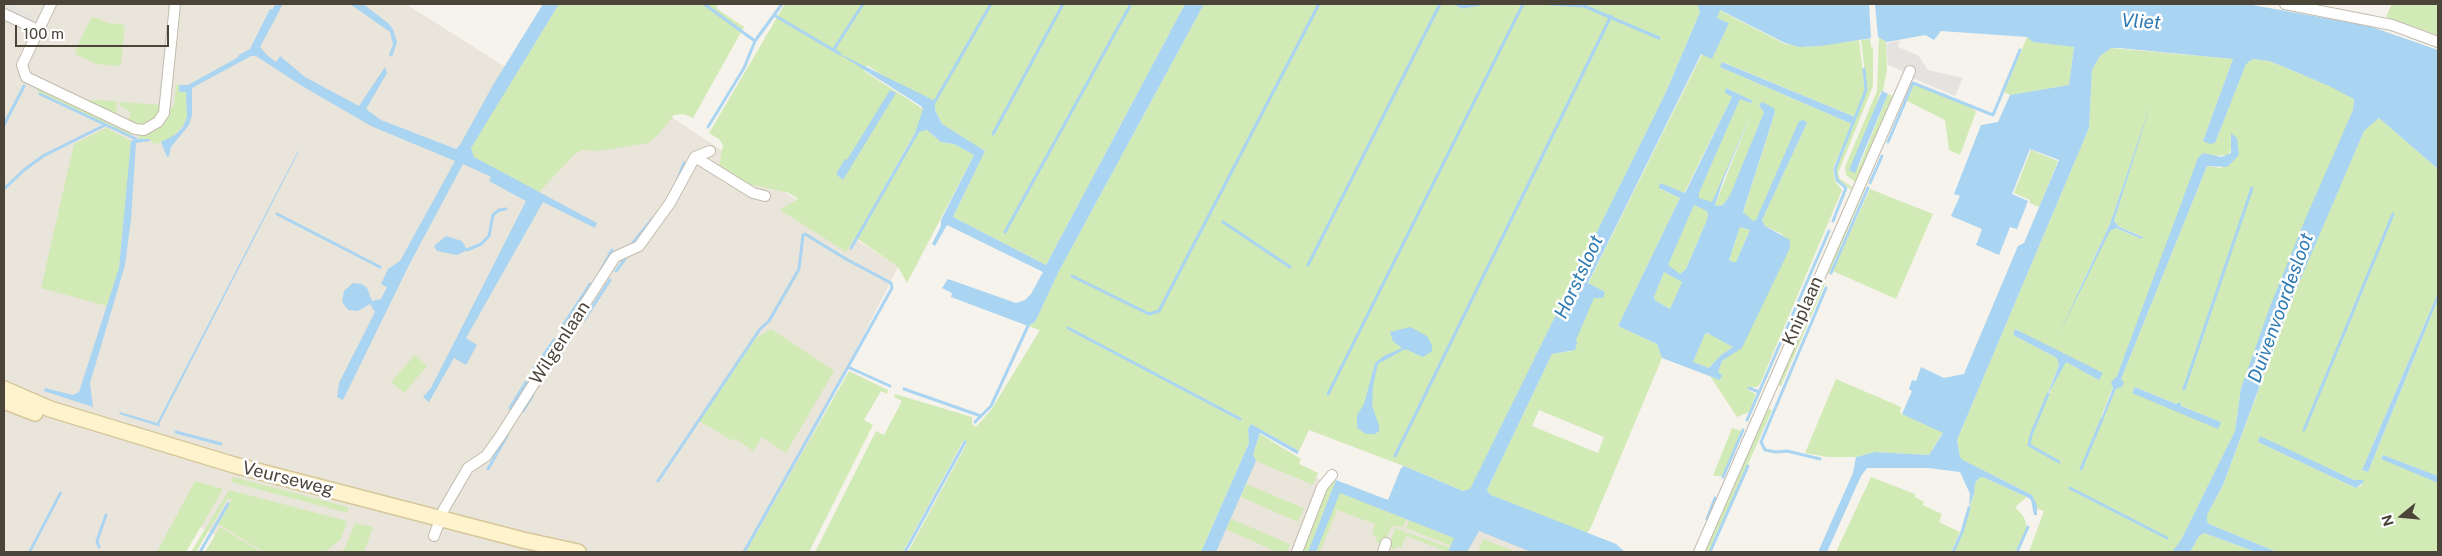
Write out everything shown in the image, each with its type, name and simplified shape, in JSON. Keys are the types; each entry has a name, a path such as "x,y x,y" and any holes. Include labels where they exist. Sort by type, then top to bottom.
{"main road":[{"name":"Veurseweg","path":"4,389 50,409 437,527 578,552"},
{"name":"Veurseweg","path":"4,401 82,429 231,474 532,552"}],"street":[{"path":"51,4 22,64 26,77 135,129 144,130 152,127 164,113 175,4"},
{"path":"2285,4 2392,25 2438,42"},
{"path":"4,14 38,30"},
{"name":"Kniplaan","path":"1699,552 1910,71"},
{"path":"695,158 710,151"},
{"path":"695,158 753,193 765,196"},
{"name":"Wilgenlaan","path":"437,527 444,509 468,468 486,456 499,438 615,256 639,246 670,203 695,158"},
{"path":"1297,552 1322,487 1332,476"}],"shaded area":[{"path":"4,4 406,4 562,103 644,99 898,267 753,552 246,552 198,526 182,552 4,552"},
{"path":"4,4 10,4 32,15 28,21 4,9"},
{"path":"168,10 171,10 161,102 158,102"},
{"path":"1900,40 1898,47 1918,55 1928,70 1963,78 1955,96 1905,75 1906,72 1888,65 1886,44"},
{"path":"1260,436 1320,480 1465,535 1482,500 1610,552 1209,552"}],"green space":[{"path":"559,4 718,4 716,8 744,27 693,118 684,114 674,115 658,135 648,143 598,151 582,150 575,154 539,192 473,157 471,147"},
{"path":"785,4 1185,4 1046,265 953,217 985,151 948,129 942,124 935,110 867,65 864,71 923,109 917,129 874,205 918,132 927,130 941,142 954,144 974,155 907,283 898,267 855,237 846,252 780,210 798,199 789,193 749,184 719,166 723,145 719,139 709,133"},
{"path":"1204,4 1697,4 1699,6 1700,12 1666,92 1470,490 1463,491 1404,466 1309,430 1299,451 1251,424 1248,429 1249,443 1201,552 908,552 967,443 963,441 903,552 815,552 876,431 884,435 902,401 894,397 895,394 972,417 972,424 976,427 991,410 1040,330 1028,326 1035,322 1059,271"},
{"path":"2392,4 2438,4 2438,35 2386,17"},
{"path":"1719,10 1785,44 1808,47 1859,40 1865,89 1855,117 1723,62 1720,67 1852,124 1833,168 1835,181 1842,190 1760,384 1757,387 1749,387 1748,390 1756,394 1749,412 1737,417 1710,376 1721,380 1718,372 1722,361 1742,347 1789,248 1782,234 1765,226 1762,220 1807,123 1756,220 1753,221 1743,213 1775,112 1765,110 1731,194 1723,205 1715,205 1752,112 1712,203 1699,198 1699,193 1740,98 1751,103 1753,101 1726,88 1732,97 1684,193 1661,184 1660,189 1680,198 1618,326 1657,344 1662,358 1591,527 1586,534 1491,495 1487,490 1552,354 1572,351 1577,343 1575,340 1594,297 1603,297 1605,292 1588,284 1702,54 1712,58 1729,23 1717,18","holes":["1539,410 1604,437 1598,453 1532,426"]},
{"path":"95,17 108,23 122,24 125,27 121,64 118,66 96,64 77,55 75,51 91,18"},
{"path":"2027,37 2033,42 2074,46 2069,85 2010,95 2004,92"},
{"path":"1879,38 1886,41 1887,68 1883,91 1880,93 1857,172 1888,94 1896,97 1858,180 1854,181 1846,175 1845,167 1877,91"},
{"path":"1870,39 1871,47 1873,47 1873,86 1838,173 1840,179 1852,187 1852,190 1838,180 1835,169 1867,90 1861,40"},
{"path":"2111,48 2233,59 2203,141 2215,143 2246,63 2253,59 2269,61 2339,90 2354,99 2353,110 2241,388 2235,431 2181,541 2172,552 2029,552 2044,511 2038,509 2032,495 1963,460 1960,457 1957,440 2089,128 2092,70 2100,56","holes":["2142,130 2114,221 2119,227 2142,236 2142,239 2115,228 2110,230 2078,292 2110,224","2230,138 2239,155 2221,168 2207,166 2121,379 2124,382 2116,389 2087,454 2203,153 2212,156 2228,155 2232,148","2016,329 2099,380 2066,362 2060,369 2031,435 2059,365 2057,358 2013,335","2135,387 2221,422 2132,393"]},
{"path":"1914,84 1974,109 1976,112 1960,155 1949,150 1945,120 1907,101"},
{"path":"176,85 179,85 179,92 186,92 187,117 183,126 169,140 154,145 150,139 139,140 139,134 155,131 166,120 169,106 174,107"},
{"path":"38,88 132,133 131,136 37,91"},
{"path":"88,101 117,101 116,115"},
{"path":"120,102 161,105 161,110 150,125 139,126 128,121 131,112 120,106"},
{"path":"2379,118 2438,169 2438,293 2362,470 2368,472 2438,299 2438,476 2383,455 2381,458 2438,483 2438,552 2277,552 2209,524 2207,515 2223,485 2303,272 2364,131","holes":["2260,437 2354,480 2363,480 2363,482 2361,486 2356,488 2258,442"]},
{"path":"106,128 131,141 119,268 107,306 41,288 74,144"},
{"path":"2031,150 2058,161 2039,207 2030,203 2030,200 2014,193"},
{"path":"1862,187 1866,187 1829,274 1825,270"},
{"path":"1870,189 1933,214 1896,299 1833,271"},
{"path":"1694,205 1706,210 1708,213 1707,220 1686,269 1680,274 1667,266"},
{"path":"1740,227 1750,230 1736,262 1733,262 1729,260"},
{"path":"1664,272 1683,282 1670,309 1655,300 1654,296"},
{"path":"1822,283 1825,284 1781,386 1775,383"},
{"path":"771,329 834,371 786,453 762,437 753,451 736,439 733,441 699,421 756,338"},
{"path":"1705,333 1719,338 1733,347 1721,355 1709,368 1693,362"},
{"path":"415,355 427,366 404,393 391,382"},
{"path":"849,371 888,390 887,394 881,391 864,420 873,425 809,552 746,552"},
{"path":"1836,379 1901,407 1900,413 1943,432 1929,455 1875,452 1856,457 1828,457 1805,453"},
{"path":"1765,408 1772,410 1709,552 1702,552"},
{"path":"1732,428 1741,431 1723,476 1713,476"},
{"path":"1260,434 1301,459 1299,464 1318,473 1313,485 1256,461 1253,454"},
{"path":"233,477 348,507 348,513 231,482"},
{"path":"1871,477 1915,494 1915,497 1924,502 1923,505 1942,514 1939,522 1960,532 1951,552 1836,552"},
{"path":"1983,477 2027,497 2015,507 2024,517 2027,529 2015,552 1954,552 1963,532 1974,494 1975,483 1979,478"},
{"path":"1333,479 1336,480 1308,552 1300,552 1325,491"},
{"path":"195,481 223,489 186,552 157,552"},
{"path":"1246,484 1304,508 1298,522 1241,497"},
{"path":"229,490 347,521 341,539 325,552 264,552 218,524 232,500 228,498 196,552 191,552"},
{"path":"1340,492 1406,519 1403,527 1392,526 1383,545 1376,542 1377,537 1372,535 1375,524 1337,510 1320,552 1316,552"},
{"path":"1231,519 1290,544 1287,552 1277,552 1226,529"},
{"path":"1409,520 1454,538 1451,546 1406,528"},
{"path":"355,523 373,527 364,552 340,552 345,548"},
{"path":"220,527 261,552 205,552"},
{"path":"1395,528 1450,548 1448,552 1406,536 1401,548 1398,546 1396,549 1389,547"},
{"path":"2204,533 2256,552 2190,552 2199,536"},
{"path":"1483,539 1516,552 1478,552"}],"water":[{"path":"275,4 283,4 260,47 268,56 276,62 280,56 305,77 359,106 385,67 387,73 366,109 381,120 456,149 543,4 559,4 471,148 474,157 597,223 595,228 543,202 466,338 477,345 466,365 454,358 429,402 423,397 431,388 526,201 489,181 491,177 463,164 409,265 343,400 337,397 339,383 375,312 370,304 358,311 348,310 342,302 344,291 353,283 362,284 367,288 372,301 381,299 387,287 381,284 388,269 400,261 455,161 371,126 302,86 256,56 251,56 192,88 192,115 189,125 171,147 167,157 161,142 175,135 183,127 187,117 186,92 179,92 179,85 188,85 250,49 270,9 273,9"},
{"path":"350,4 363,4 393,29 397,42 392,57 389,55 393,44 390,32"},
{"path":"1185,4 1204,4 1059,271 1035,322 1028,326 951,297 952,293 942,288 948,279 1016,303 1025,300 1031,294 1043,272 947,225 935,246 932,244 941,226 941,220 974,155 954,144 941,142 927,130 915,133 923,109 921,106 836,52 935,101 935,110 942,124 985,151 953,217 1046,265"},
{"path":"1697,4 2247,4 2369,26 2438,50 2438,169 2379,118 2364,131 2292,299 2223,485 2207,515 2209,524 2277,552 2256,552 2204,533 2199,536 2190,552 2172,552 2181,540 2235,431 2241,388 2271,304 2304,222 2353,110 2354,99 2329,86 2269,61 2253,59 2246,64 2215,143 2210,144 2203,141 2233,59 2119,48 2111,48 2100,56 2092,70 2089,128 1957,440 1960,457 1963,460 2032,495 2037,505 2037,515 2034,515 2031,500 2027,497 1983,477 1979,478 1975,483 1974,494 1969,508 1970,494 1960,472 1928,468 1867,468 1861,476 1827,552 1818,552 1853,473 1856,457 1875,452 1929,455 1943,433 1902,414 1912,391 1909,389 1912,380 1916,381 1921,367 1944,378 1964,374 2018,246 2024,243 2059,160 2030,149 2012,194 2028,201 2017,229 2010,227 1999,255 1976,245 1982,229 1951,216 1960,196 1954,194 1981,125 1998,122 2010,95 2069,85 2074,47 2033,42 2027,37 1941,31 1934,40 1925,35 1887,42 1878,37 1821,46 1799,47 1785,43 1720,10 1717,18 1729,23 1712,59 1701,54 1588,283 1605,292 1603,298 1594,298 1576,340 1575,350 1552,354 1487,490 1491,495 1616,544 1625,552 1531,552 1479,531 1467,552 1448,552 1454,538 1340,493 1316,552 1308,552 1336,480 1388,500 1401,468 1404,466 1463,491 1470,489 1666,92 1700,12"},
{"path":"1722,62 1855,117 1852,124 1720,67"},
{"path":"1726,88 1753,101 1751,103 1740,99 1699,193 1699,198 1712,202 1752,112 1724,178 1715,205 1723,205 1730,195 1764,112 1759,105 1762,102 1774,108 1775,112 1743,212 1753,221 1756,220 1799,121 1804,120 1807,123 1762,220 1765,226 1790,240 1790,248 1742,348 1722,361 1718,372 1722,375 1720,380 1662,358 1657,344 1618,326 1680,198 1659,188 1660,183 1685,193 1732,97 1725,93","holes":["1694,205 1705,210 1708,213 1707,220 1686,269 1680,274 1668,265","1740,227 1750,230 1736,262 1729,260","1664,272 1682,282 1670,309 1655,300 1654,297","1707,333 1733,347 1721,355 1709,368 1693,362"]},
{"path":"890,90 896,93 843,180 836,174 845,159 847,160"},
{"path":"1882,91 1888,94 1855,173 1849,170"},
{"path":"2152,100 2114,221 2119,227 2143,237 2142,239 2116,228 2110,231 2057,338 2110,224"},
{"path":"2231,133 2237,138 2239,155 2227,167 2207,166 2121,379 2124,382 2122,387 2116,389 2102,422 2100,422 2113,388 2111,382 2117,376 2198,158 2203,153 2221,157 2231,153"},
{"path":"150,139 150,141 136,143 131,219 125,265 90,383 93,407 44,391 45,388 73,395 79,392 119,268 131,141"},
{"path":"298,151 159,424 161,427 119,414 120,412 157,423"},
{"path":"446,236 462,241 467,250 457,255 437,251 434,246"},
{"path":"2438,293 2438,299 2368,472 2362,470"},
{"path":"1410,327 1427,336 1432,345 1432,351 1423,357 1405,349 1378,364 1373,386 1372,406 1379,425 1379,431 1375,434 1366,434 1357,428 1357,415 1364,404 1375,363 1384,356 1402,348 1393,341 1390,332"},
{"path":"2015,329 2103,373 2099,380 2066,362 2047,396 2059,365 2057,358 2013,335"},
{"path":"2135,387 2176,404 2180,402 2181,406 2221,422 2219,427 2218,429 2132,393"},
{"path":"1251,424 1299,451 1297,454 1260,433 1253,454 1256,461 1216,552 1201,552 1249,443 1248,429"},
{"path":"2260,436 2354,480 2363,480 2364,482 2356,488 2258,442"},
{"path":"2383,455 2438,476 2438,483 2381,459"},
{"path":"60,491 62,493 31,552 28,552"}],"pier":[{"path":"1869,4 1875,4 1878,38 1871,38"}],"waterway":[{"path":"704,4 755,41 744,68 708,127"},
{"path":"755,41 782,4"},
{"path":"834,49 863,4"},
{"path":"934,103 991,4"},
{"path":"993,134 1063,4"},
{"path":"1005,232 1131,4"},
{"path":"1072,276 1149,314 1159,311 1319,4"},
{"path":"1308,265 1440,4"},
{"path":"1456,4 1463,7 1480,4"},
{"path":"1328,394 1523,4"},
{"path":"1550,4 1584,6 1659,38"},
{"path":"774,15 840,54"},
{"path":"1395,456 1611,16"},
{"path":"1888,142 1913,83 1993,115 2020,50"},
{"path":"1833,221 1846,188 1837,180 1835,169 1866,90 1864,69"},
{"path":"4,125 24,86"},
{"path":"40,94 136,139"},
{"path":"4,189 24,170 43,156 105,125"},
{"path":"851,248 918,131"},
{"path":"1870,183 1882,156"},
{"path":"677,181 684,163"},
{"path":"1831,273 1868,188"},
{"path":"2184,389 2252,188"},
{"path":"467,250 481,244 489,236 493,215 499,210 506,209"},
{"path":"277,214 380,267"},
{"path":"2304,430 2393,214"},
{"path":"632,244 653,218"},
{"path":"1223,222 1290,267"},
{"path":"1747,420 1829,231"},
{"path":"658,481 760,329 769,321 799,269 803,235 805,234 891,283 892,288 744,552"},
{"path":"601,270 612,250"},
{"path":"616,271 625,259"},
{"path":"584,320 610,280"},
{"path":"562,327 590,284"},
{"path":"1820,459 1787,451 1765,450 1761,442 1826,288"},
{"path":"904,389 981,416 991,406 1028,326"},
{"path":"1068,328 1240,419"},
{"path":"555,363 576,329"},
{"path":"533,370 554,340"},
{"path":"848,367 890,386"},
{"path":"510,408 526,382"},
{"path":"1749,388 1759,392"},
{"path":"2048,394 2031,435 2029,445 2059,462"},
{"path":"523,411 533,395"},
{"path":"975,422 981,416"},
{"path":"2081,469 2102,419"},
{"path":"1723,477 1743,430"},
{"path":"176,432 221,444"},
{"path":"488,469 507,436"},
{"path":"905,552 965,442"},
{"path":"1710,552 1748,466"},
{"path":"2070,488 2167,538"},
{"path":"1707,519 1715,498"},
{"path":"200,552 228,504"},
{"path":"1953,552 1962,532 1969,508"},
{"path":"99,547 97,541 106,515"},
{"path":"2017,552 2028,527"}],"water label":[{"name":"Vliet","path":"2141,22"},
{"name":"Horstsloot","path":"1579,277"},
{"name":"Duivenvoordesloot","path":"2281,308"}]}
